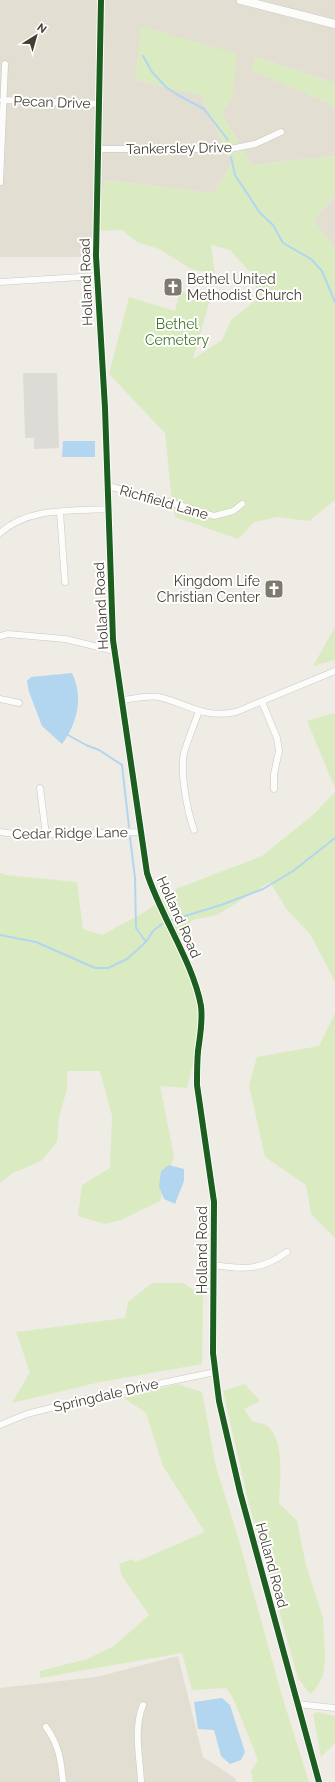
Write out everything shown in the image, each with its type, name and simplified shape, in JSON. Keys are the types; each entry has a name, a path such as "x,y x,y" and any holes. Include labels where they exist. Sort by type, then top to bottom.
{"street":[{"name":"Holland Road","path":"101,0 100,104 96,236 109,509 110,590 115,652 144,860 152,890 192,976 201,1007 202,1023 196,1066 197,1085 214,1202 215,1265 213,1332 215,1372 225,1435 319,1782"},
{"path":"241,0 335,24"},
{"path":"0,182 5,64"},
{"name":"Pecan Drive","path":"4,100 100,104"},
{"name":"Tankersley Drive","path":"99,149 230,149 255,144 281,132"},
{"path":"0,282 97,276"},
{"name":"Richfield Lane","path":"108,486 180,505 214,516 233,511 242,504"},
{"path":"0,532 12,523 24,517 42,513 109,509"},
{"path":"60,512 64,582"},
{"path":"0,636 8,634 65,639 115,652"},
{"path":"122,700 148,696 158,697 199,712 223,715 236,712 262,702 335,671"},
{"path":"0,699 19,703"},
{"path":"262,702 277,738 279,751 274,774 274,789"},
{"path":"194,830 190,819 183,764 184,754 199,712"},
{"path":"40,788 46,835"},
{"name":"Cedar Ridge Lane","path":"0,832 21,835 46,835 140,832"},
{"path":"215,1265 242,1269 257,1267 271,1262 287,1252"},
{"name":"Springdale Drive","path":"0,1424 42,1410 170,1380 215,1372"},
{"path":"297,1704 335,1708"},
{"path":"141,1782 137,1726 143,1705"},
{"path":"46,1728 55,1740 60,1757 63,1782"}],"shaded area":[{"path":"0,0 335,0 335,83 256,57 251,70 331,104 335,109 335,156 252,165 222,114 232,98 135,80 201,95 232,163 214,193 105,180 88,257 0,257"},
{"path":"335,195 335,247 313,221"},
{"path":"23,373 57,373 59,448 34,449 34,438 25,438"},
{"path":"178,1656 203,1757 235,1778 237,1782 0,1782 0,1688 96,1677"}],"green space":[{"name":"Bethel Cemetery","path":"141,26 237,54 232,98 222,114 252,165 335,156 335,195 313,221 335,247 335,500 309,521 278,517 254,522 238,539 175,517 165,433 109,374 129,297 175,311 180,291 210,300 193,359 222,340 231,320 260,297 250,272 230,250 211,245 215,274 191,269 159,249 137,242 122,230 93,231 105,180 214,193 232,163 201,95 135,80"},
{"path":"256,57 335,83 335,109 331,104 250,70"},
{"path":"335,627 335,660 313,666"},
{"path":"335,713 335,788 307,721"},
{"path":"335,792 335,982 311,935 287,910 270,882 217,915 192,920 178,942 199,988 198,1043 187,1088 160,1086 174,1156 160,1201 121,1220 104,1224 78,1216 82,1185 110,1168 112,1116 100,1071 67,1071 67,1089 59,1117 57,1142 41,1161 13,1173 0,1183 0,873 5,875 77,882 83,929 102,935 145,912 176,889 262,856 314,814"},
{"path":"335,1013 335,1238 311,1214 306,1185 265,1157 249,1085 257,1057 319,1046"},
{"path":"152,1283 183,1283 203,1296 202,1364 100,1382 12,1403 30,1372 16,1332 125,1318 128,1302"},
{"path":"177,1384 202,1392 216,1467 238,1537 282,1696 309,1782 253,1782 251,1771 258,1760 233,1698 226,1688 192,1690 182,1653 40,1678 40,1671 87,1659 114,1646 149,1615 122,1576 119,1564 131,1559 136,1562 205,1532 163,1466 146,1413 124,1398"},
{"path":"245,1384 260,1401 244,1409 252,1421 267,1426 273,1432 277,1441 280,1462 279,1503 297,1521 306,1565 323,1618 325,1657 323,1676 315,1690 310,1694 298,1678 248,1500 223,1391"},
{"path":"318,1712 335,1716 335,1743 321,1757 313,1714"}],"water":[{"path":"63,441 95,441 95,457 62,457"},
{"path":"72,673 78,691 77,710 72,728 62,744 42,726 29,692 27,681 31,677"},
{"path":"169,1165 184,1169 184,1181 175,1204 164,1199 159,1186 161,1171"},
{"path":"222,1698 230,1705 245,1752 241,1760 230,1764 221,1756 214,1730 198,1729 194,1702"}],"waterway":[{"path":"143,56 152,72 166,87 204,109 228,140"},
{"path":"231,157 235,175 260,213 273,225 283,243 311,259 322,271 335,302"},
{"path":"68,735 99,750 122,765 129,827"},
{"path":"130,837 135,878 136,928 146,942"},
{"path":"172,920 221,905 263,889 293,871 335,838"},
{"path":"0,935 36,942 95,968 108,968 127,959 146,942 153,931 162,924"}],"cycle path":[{"path":"101,0 96,256 105,408 113,640 147,873 160,906 191,973 197,989 202,1012 197,1085 214,1202 213,1353 219,1401 240,1492 319,1782"}],"place":[{"name":"Bethel United Methodist Church","path":"173,287"},
{"name":"Kingdom Life Christian Center","path":"274,589"}]}
